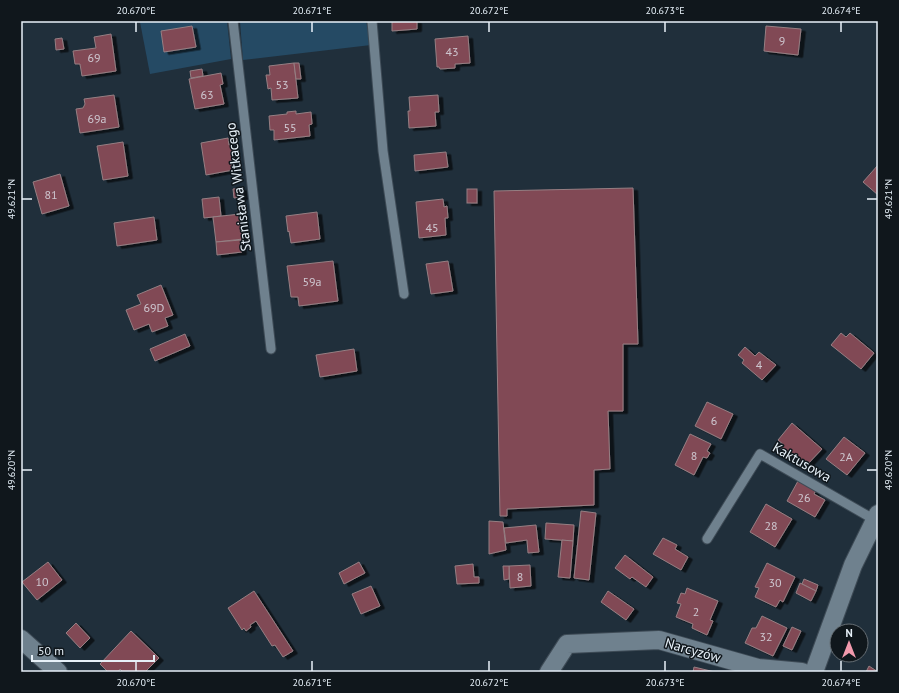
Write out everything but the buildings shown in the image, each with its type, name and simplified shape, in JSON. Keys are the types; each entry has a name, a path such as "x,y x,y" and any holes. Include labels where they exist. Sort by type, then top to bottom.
{"street":[{"path":"814,672 853,565 876,517"},
{"path":"21,639 58,672"},
{"name":"Narcyzów","path":"549,672 567,644 659,640 758,668 802,672"}],"lane":[{"name":"Stanisława Witkacego","path":"233,21 271,349"},
{"path":"372,21 383,151 404,294"},
{"name":"Kaktusowa","path":"707,539 760,454 876,517"}],"shaded area":[{"path":"227,21 231,59 150,74 140,22"},
{"path":"240,21 366,21 371,45 243,60"}]}
